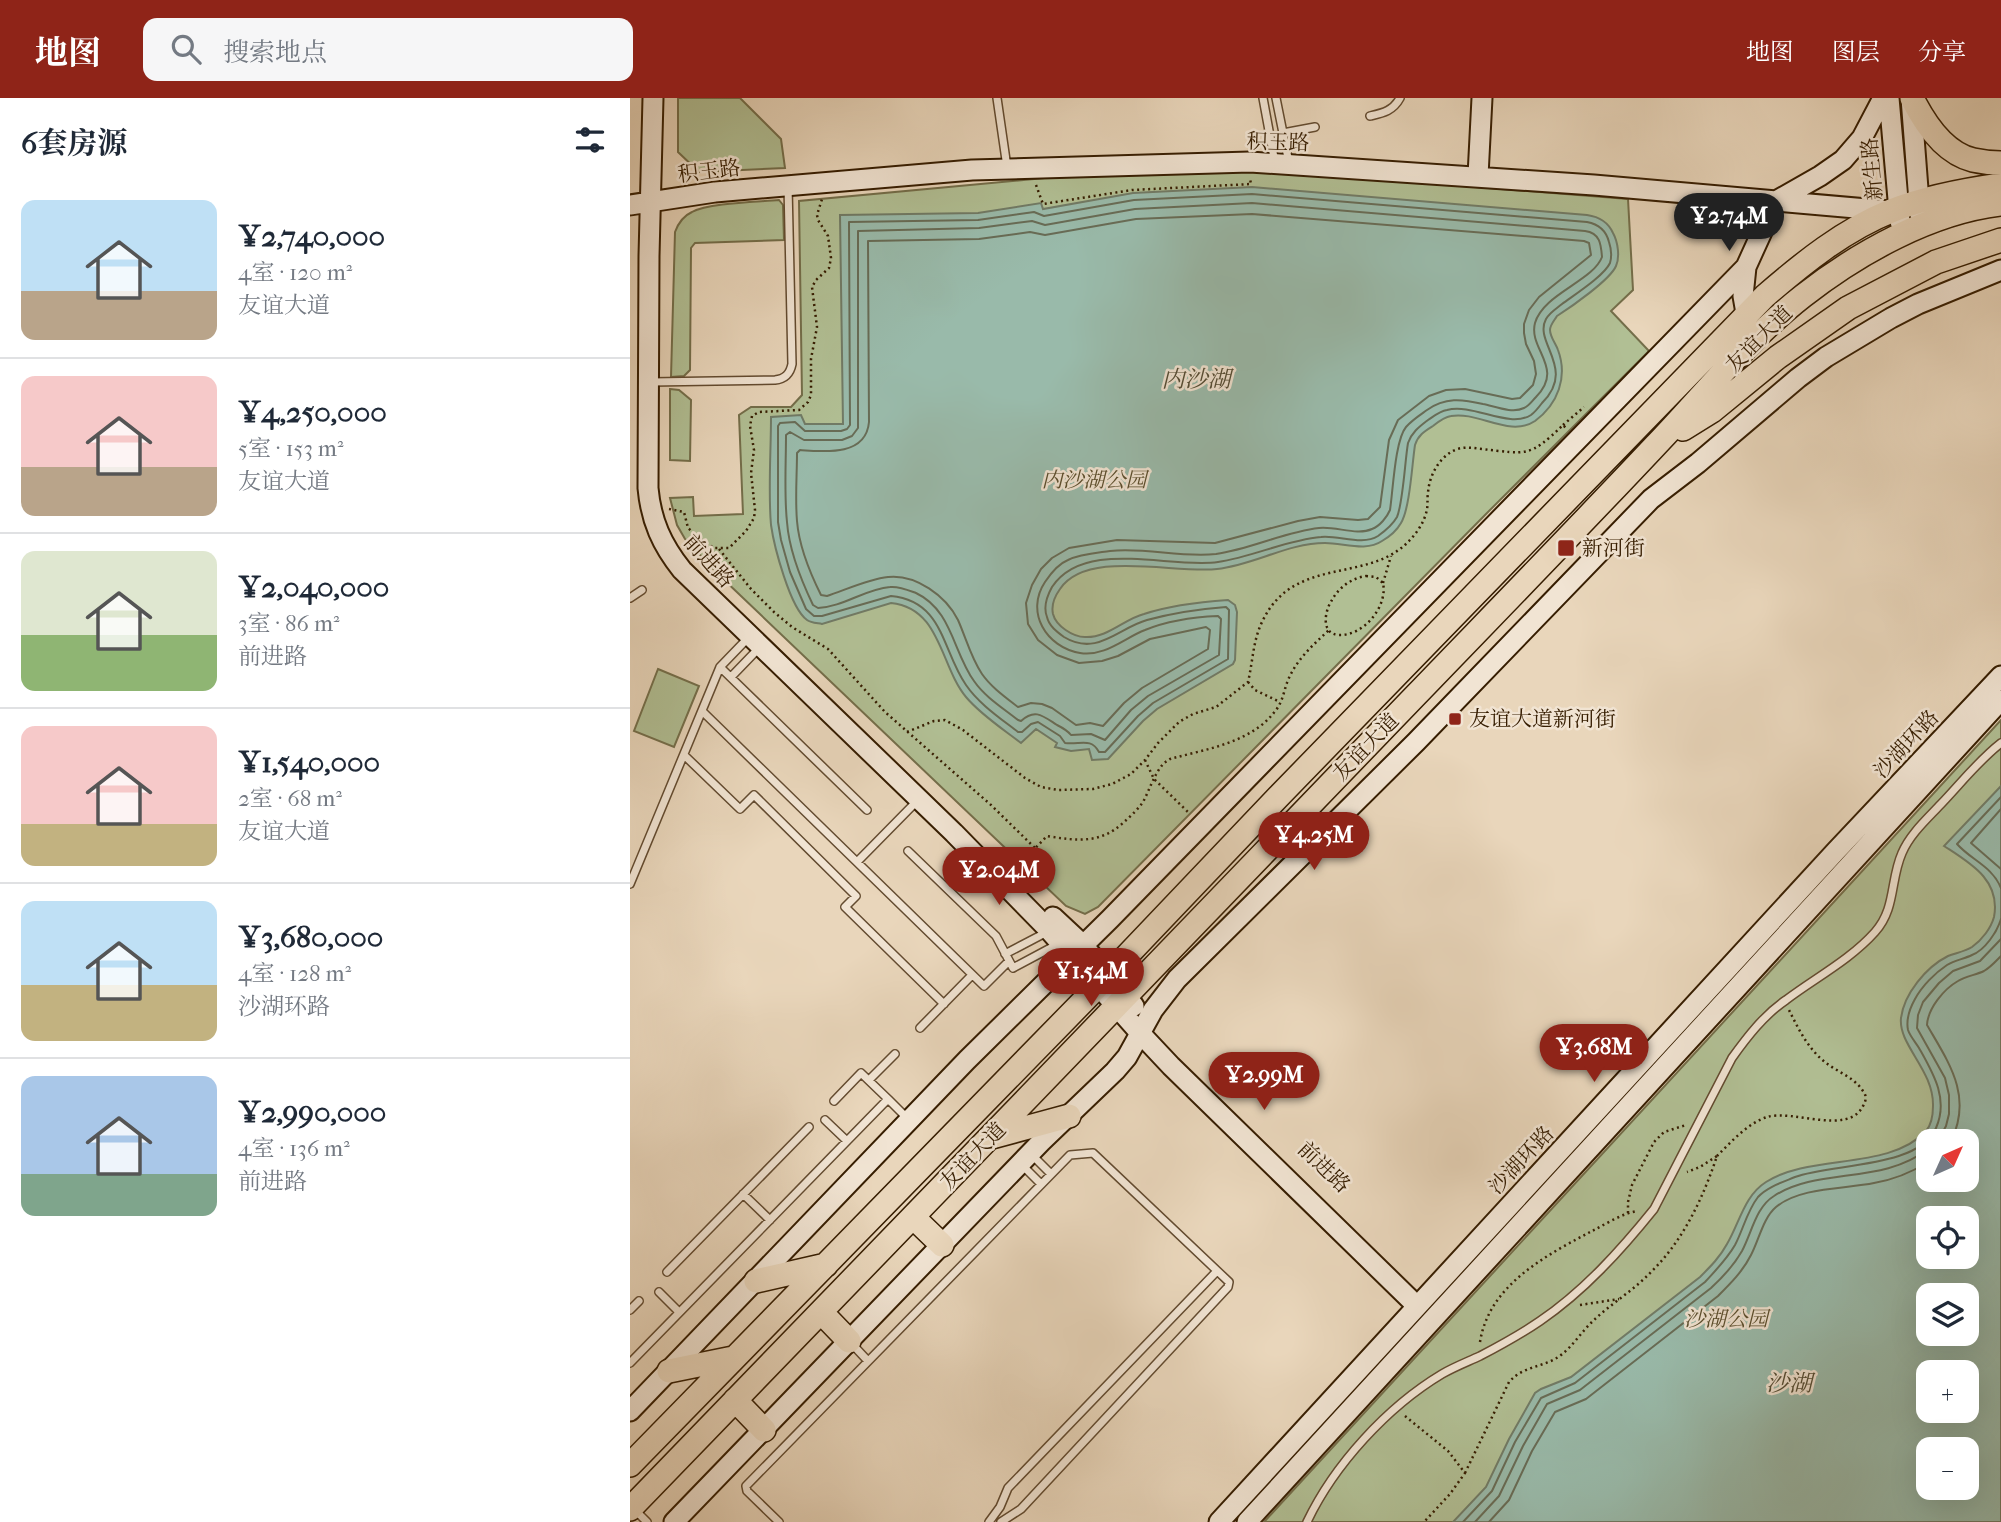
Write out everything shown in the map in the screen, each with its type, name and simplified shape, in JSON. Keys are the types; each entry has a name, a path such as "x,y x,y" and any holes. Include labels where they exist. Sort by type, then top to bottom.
{"main road":[{"name":"前进路","path":"653,98 655,205 648,488 649,505 665,548 682,570 1103,980 1143,1028 1167,1046 1421,1301"},
{"path":"1469,98 1472,176"},
{"path":"1472,176 1482,98"},
{"path":"1746,313 1743,283 1746,267 1776,201 1843,160 1862,138 1883,98"},
{"name":"新生路","path":"1889,98 1903,208 1911,231"},
{"path":"1912,98 1928,125 1955,153 1977,161 2001,163"},
{"name":"新生路","path":"1903,208 1912,98"},
{"name":"积玉路","path":"630,205 655,205 715,192 972,170 1250,162 1903,208"},
{"name":"友谊大道","path":"630,1465 1103,980 1746,313 1814,256 1855,229 1903,208 1952,194 2001,185"},
{"name":"友谊大道","path":"636,1513 735,1400 1122,1002 1765,330 1843,267 1911,231 1959,214 2001,204"},
{"name":"积玉路","path":"630,219 655,205"},
{"path":"1654,448 1712,411 1778,357 1848,308 1936,262 2001,240"},
{"path":"630,1411 909,1120 1066,944 1746,267"},
{"path":"674,1522 1026,1158 1121,1064 1161,998 1177,979 1416,742 1651,499 1826,357 1917,304 2001,270"},
{"name":"沙湖环路","path":"1219,1522 2001,676"},
{"name":"沙湖环路","path":"1247,1522 2001,700"},
{"name":"前进路","path":"954,833 1012,878 1066,944"},
{"path":"992,1136 1069,1116"},
{"path":"913,1217 942,1245"},
{"path":"755,1281 826,1265"},
{"path":"821,1312 849,1341"},
{"path":"669,1371 733,1358"},
{"path":"735,1400 764,1430"}],"lane":[{"path":"997,98 1007,169"},
{"path":"1263,98 1282,163"},
{"path":"1276,98 1283,133 1282,163"},
{"path":"1370,116 1387,112 1400,98"},
{"path":"1283,133 1315,127"},
{"path":"649,382 775,380 789,373 792,365 788,186"},
{"path":"630,598 642,590"},
{"path":"630,884 720,667 755,641"},
{"path":"731,677 755,641"},
{"path":"720,667 867,810"},
{"path":"702,711 984,986 1007,957 1066,944"},
{"path":"1307,1522 1316,1502 1334,1475 1395,1409 1436,1377 1477,1357 1559,1307 1596,1274 1654,1209 1743,1041 1784,1001 1848,956 1874,934 1890,908 1898,863 1911,837 1981,760 2001,743"},
{"path":"684,755 740,809 754,795 856,896 845,907 944,1004"},
{"path":"857,862 919,799"},
{"path":"908,851 996,936 1013,968 1066,944"},
{"path":"920,1028 972,975"},
{"path":"869,1080 895,1054"},
{"path":"834,1101 861,1073 909,1120"},
{"path":"630,1363 888,1099"},
{"path":"825,1120 847,1141"},
{"path":"667,1272 809,1127"},
{"path":"779,1522 747,1491 746,1486 1070,1155 1093,1153 1229,1282 1228,1287 1021,1508 1001,1522"},
{"path":"1026,1158 1051,1174"},
{"path":"1026,1158 1041,1184"},
{"path":"743,1194 770,1220"},
{"path":"989,1522 1000,1507 1008,1488 1217,1271"},
{"path":"659,1292 679,1312"},
{"path":"630,1310 639,1301"},
{"path":"849,1341 868,1361"}],"path":[{"path":"1032,168 1043,204 1132,190 1251,184 1250,162"},
{"path":"719,549 733,546 754,518 755,501 751,473 754,450 750,426 752,416 759,412 799,410 811,395 811,359 817,327 813,287 816,280 829,268 831,258 828,236 817,220 822,192"},
{"path":"907,732 934,721 945,720 963,730 1025,778 1041,786 1058,790 1093,789 1112,784 1131,774 1179,722 1193,714 1216,707 1248,682 1258,630 1269,609 1285,592 1314,577 1391,556 1410,540 1427,511 1428,488 1434,472 1453,451 1470,447 1513,453 1528,452 1542,446 1563,425 1571,433"},
{"path":"668,509 684,512 688,528 704,542 719,549 751,589 774,612 792,627 828,649 865,692 1036,849"},
{"path":"1383,583 1376,577 1366,576 1345,586 1334,596 1326,610 1325,620 1329,630 1335,634 1343,634 1356,630 1371,619 1381,606 1383,583 1391,556"},
{"path":"1017,867 1047,836 1087,840 1112,832 1138,808 1160,767 1170,759 1232,742 1272,715 1281,702 1297,662 1329,630"},
{"path":"1248,682 1255,690 1281,702"},
{"path":"1145,760 1154,779 1194,818"},
{"path":"1671,1177 1700,1167 1751,1126 1769,1116 1847,1119 1857,1114 1865,1103 1866,1095 1858,1085 1817,1055 1798,1028 1784,1001"},
{"path":"1628,1213 1632,1185 1654,1142 1670,1129 1699,1123"},
{"path":"1424,1522 1465,1473 1509,1382 1515,1375 1562,1354 1591,1323 1651,1273 1673,1248 1693,1213 1717,1156"},
{"path":"1477,1357 1480,1337 1493,1305 1508,1287 1537,1262 1628,1213 1654,1209"},
{"path":"1559,1307 1619,1299"},
{"path":"1395,1409 1437,1441 1465,1473"}],"green space":[{"path":"678,98 740,98 781,139 785,168 699,172 678,152"},
{"name":"内沙湖","path":"1273,171 1628,199 1633,290 1611,311 1649,351 1098,907 1085,914 1066,906 720,576 685,539 677,525 670,498 693,497 694,516 743,514 739,415 751,407 791,407 802,395 799,201 1055,177"},
{"path":"779,200 783,205 784,240 695,243 691,248 690,370 684,376 671,377 675,232 679,223 699,209"},
{"path":"670,389 679,390 691,400 690,461 670,460"},
{"path":"658,669 699,686 674,747 634,731"},
{"name":"沙湖公园","path":"2001,720 2001,1522 1264,1522"}],"water":[{"name":"内沙湖","path":"1252,187 1592,216 1611,229 1617,245 1617,262 1606,278 1557,316 1551,325 1550,333 1558,350 1562,370 1559,389 1550,407 1535,421 1515,427 1461,415 1446,417 1425,432 1415,445 1404,516 1397,528 1382,541 1369,546 1325,543 1298,546 1217,569 1110,566 1073,577 1060,589 1053,604 1055,618 1066,630 1080,637 1101,635 1137,616 1185,604 1228,600 1235,605 1237,612 1233,664 1157,709 1108,759 1092,760 1089,749 1071,751 1055,747 1057,743 1036,729 1021,743 978,710 966,697 930,627 920,615 908,607 891,603 822,624 807,620 789,590 771,525 771,417 801,415 805,424 843,424 840,215 978,213 1041,203 1043,209 1133,193"},
{"name":"沙湖","path":"2001,786 2001,1522 1453,1522 1486,1487 1535,1393 1571,1377 1700,1277 1724,1249 1752,1194 1766,1182 1805,1167 1892,1152 1916,1138 1916,1192 1979,1192 1979,1129 1927,1129 1933,1113 1932,1093 1923,1069 1905,1038 1901,1018 1911,991 1924,974 1948,956 1972,947 1983,937 1993,921 1993,893 1981,874 1944,846"}],"place":[{"name":"新河街","path":"1566,548"},
{"name":"友谊大道新河街","path":"1455,719"}],"park label":[{"name":"内沙湖公园","path":"1094,480"}]}
